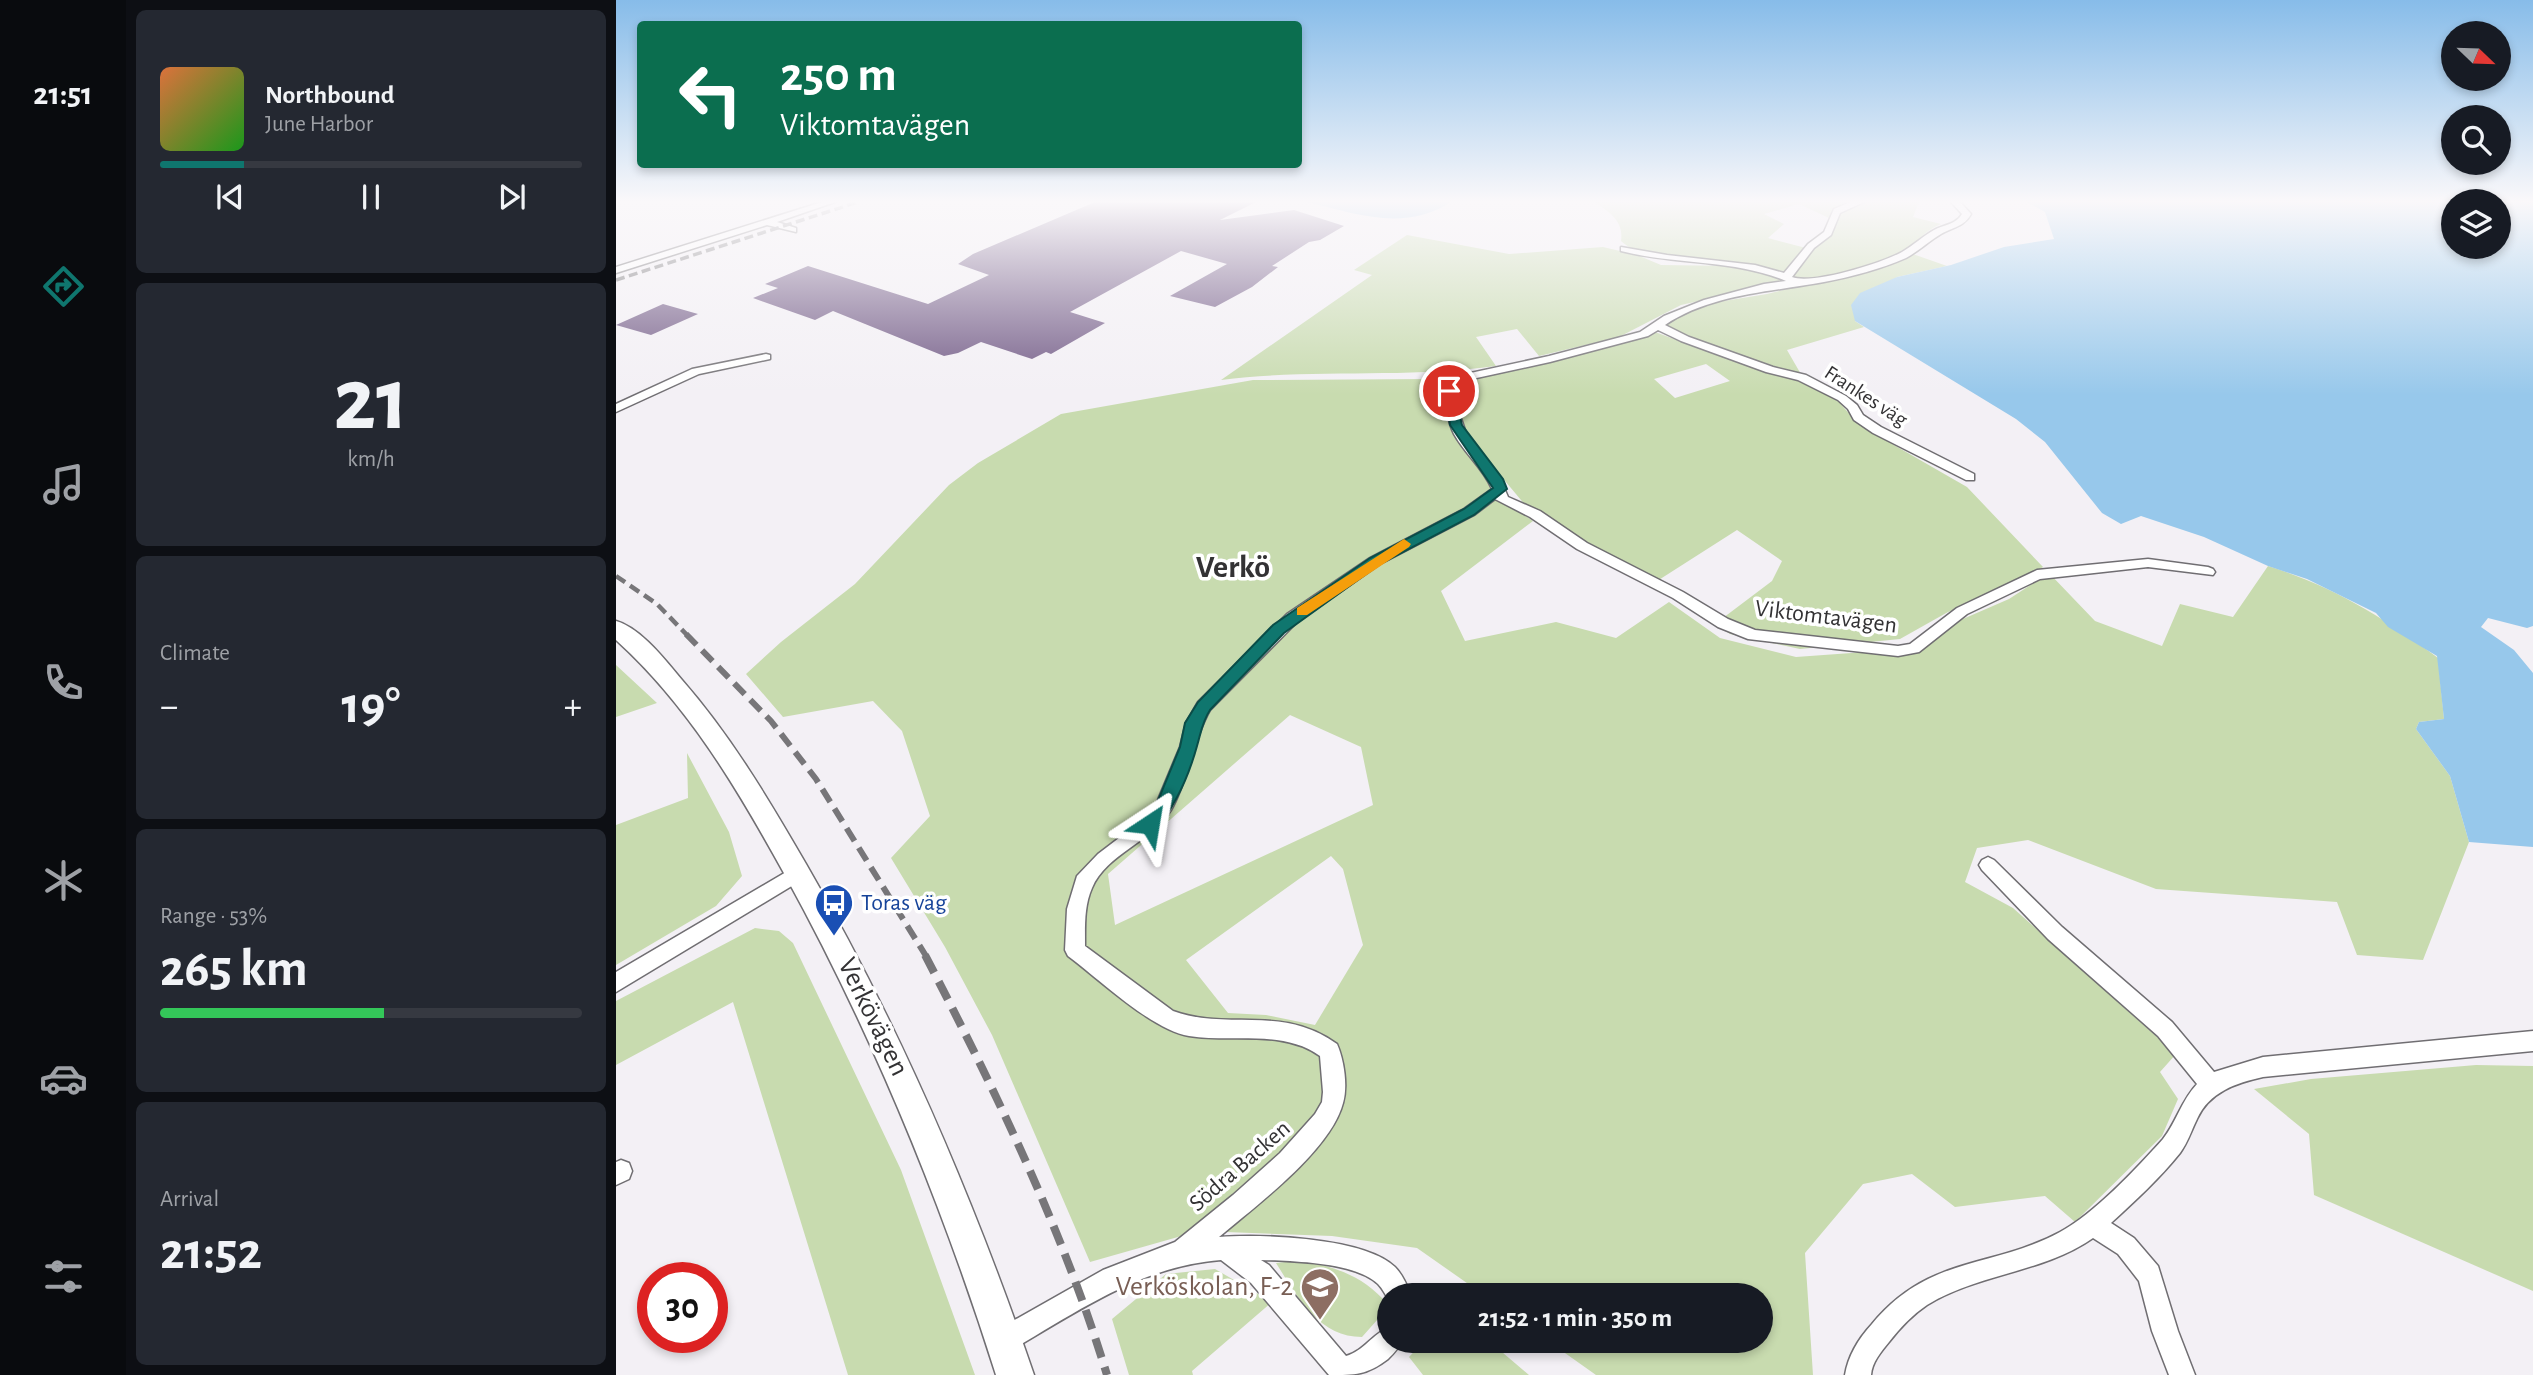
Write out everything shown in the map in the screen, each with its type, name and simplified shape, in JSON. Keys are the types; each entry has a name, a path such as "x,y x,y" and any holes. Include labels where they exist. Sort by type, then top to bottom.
{"main road":[{"name":"Verkövägen","path":"616,628 687,698 798,873 850,969 908,1090 961,1222 1015,1375"}],"street":[{"path":"1751,266 1760,267 1791,280"},
{"path":"1791,280 1799,266"},
{"path":"1659,326 1668,318 1709,302 1791,280 1841,276 1870,266"},
{"name":"Viktomtavägen","path":"1659,326 1610,344 1442,382 1454,403 1456,425 1498,481 1502,499 1535,514 1582,546 1678,595 1723,623 1753,635 1898,651 1914,648 1962,611 2037,575 2148,563 2208,572"},
{"name":"Frankes väg","path":"1659,326 1770,370 1802,377 1842,398 1853,407 1858,417 1877,430 1970,477"},
{"path":"616,408 696,371 766,357"},
{"name":"Södra Backen","path":"1181,1252 1315,1136 1331,1108 1335,1091 1330,1051 1312,1038 1267,1029 1188,1026 1166,1018 1075,950 1076,909 1084,882 1104,859 1150,824 1164,806 1188,747 1194,723 1204,706 1278,629 1375,561 1469,512 1500,489"},
{"path":"1988,865 2055,933 2165,1029 2210,1084"},
{"path":"616,983 798,873"},
{"path":"1858,1375 1859,1363 1889,1318 1928,1290 1966,1273 2022,1259 2066,1241 2092,1225 2178,1139 2189,1111 2210,1084 2228,1075 2263,1067 2533,1041"},
{"path":"2092,1225 2126,1246 2148,1275 2182,1375"},
{"path":"1225,1249 1260,1274 1341,1370 1365,1363 1377,1351"},
{"name":"Södra Backen","path":"1004,1340 1131,1270 1181,1252 1225,1249 1309,1251 1359,1261 1386,1274 1392,1283"}],"green space":[{"path":"1360,266 1737,266 1756,269 1789,281 1681,305 1619,337 1539,356 1517,329 1476,337 1496,366 1427,372 1255,376 1221,380 1372,275 1354,270"},
{"path":"1756,266 1791,266 1784,274"},
{"path":"1799,266 1866,266 1828,276 1799,279 1790,277"},
{"path":"1869,266 1946,266 1897,277 1855,321 1864,327 1787,350 1802,376 1710,348 1676,332 1665,323 1693,306 1767,294"},
{"path":"1655,332 1764,372 1805,382 1839,402 1853,418 1873,433 1967,487 2043,567 2004,591 1948,612 1900,639 1800,649 1730,634 1715,624 1772,581 1782,561 1737,530 1654,583 1526,506 1464,432 1456,418 1452,377 1529,366","holes":["1706,364 1730,381 1675,398 1654,379"]},
{"path":"1253,380 1439,381 1445,419 1478,455 1516,509 1533,521 1441,591 1465,641 1556,622 1616,638 1669,602 1720,638 1796,657 1893,650 1913,647 1956,622 2009,599 2049,573 2095,621 2162,646 2180,604 2233,617 2268,566 2314,583 2357,604 2438,658 2444,719 2419,722 2416,729 2450,776 2469,842 2423,960 2357,955 2337,902 2156,889 2028,840 1977,848 1965,882 2013,908 2176,1054 2160,1072 2178,1099 2162,1136 2075,1222 2045,1196 1955,1207 1912,1174 1863,1184 1805,1253 1813,1375 1596,1375 1565,1353 1773,1353 1773,1283 1467,1283 1417,1248 1332,1236 1199,1231 1090,1262 992,1035 945,947 891,858 930,816 902,731 873,701 783,717 746,674 781,642 855,584 949,485 978,463 1061,414","holes":["1290,715 1361,747 1373,805 1115,925 1108,874","1331,856 1343,869 1363,945 1315,1025 1266,1015 1228,1013 1186,960"]},
{"path":"616,665 657,703 616,717"},
{"path":"687,753 729,832 742,876 716,906 616,965 616,825 688,798"},
{"path":"755,928 779,931 793,943 901,1170 975,1375 848,1375 733,1002 616,1065 616,1001"},
{"path":"2476,1065 2533,1066 2533,1291 2314,1195 2309,1134 2254,1089 2311,1079"},
{"path":"1303,1260 1336,1269 1365,1283 1377,1293 1377,1320 1362,1337 1333,1330 1310,1312 1276,1263"},
{"path":"1215,1269 1272,1302 1192,1371 1193,1375 1129,1375 1112,1319 1166,1274"},
{"path":"1413,1353 1503,1353 1529,1375 1423,1375 1409,1357"}],"water":[{"path":"1946,266 2533,266 2533,626 2527,628 2488,618 2481,627 2514,650 2533,673 2533,847 2469,842 2450,776 2416,729 2419,722 2444,719 2437,656 2388,627 2376,613 2307,579 2268,566 2204,537 2141,516 2121,524 2102,513 2045,442 2016,419 1855,321 1851,305 1860,293 1897,277"}],"building":[{"path":"808,266 928,304 989,275 964,266 1153,266 1070,312 1105,323 1051,354 1046,352 1032,359 981,342 958,353 944,356 833,311 815,320 753,298 778,288 765,284"},
{"path":"1223,266 1278,267 1252,287 1215,307 1170,296"},
{"path":"663,304 698,314 651,335 616,325"}],"railway":[{"path":"616,280 659,266"},
{"path":"616,576 657,604 688,636"},
{"path":"686,634 771,721 816,779 926,956"},
{"path":"925,955 1002,1109 1049,1214 1107,1375"}],"slow traffic":[{"path":"1302,611 1404,544"}],"place":[{"name":"Toras väg","path":"834,937"},
{"name":"Verköskolan, F-2","path":"1320,1321"}],"district":[{"name":"Verkö","path":"1233,567"}],"route":[{"path":"1150,824 1164,806 1188,747 1194,723 1204,706 1278,629 1351,581 1375,561 1406,542 1469,512 1500,489 1498,481 1456,425 1454,403 1449,391"}]}
